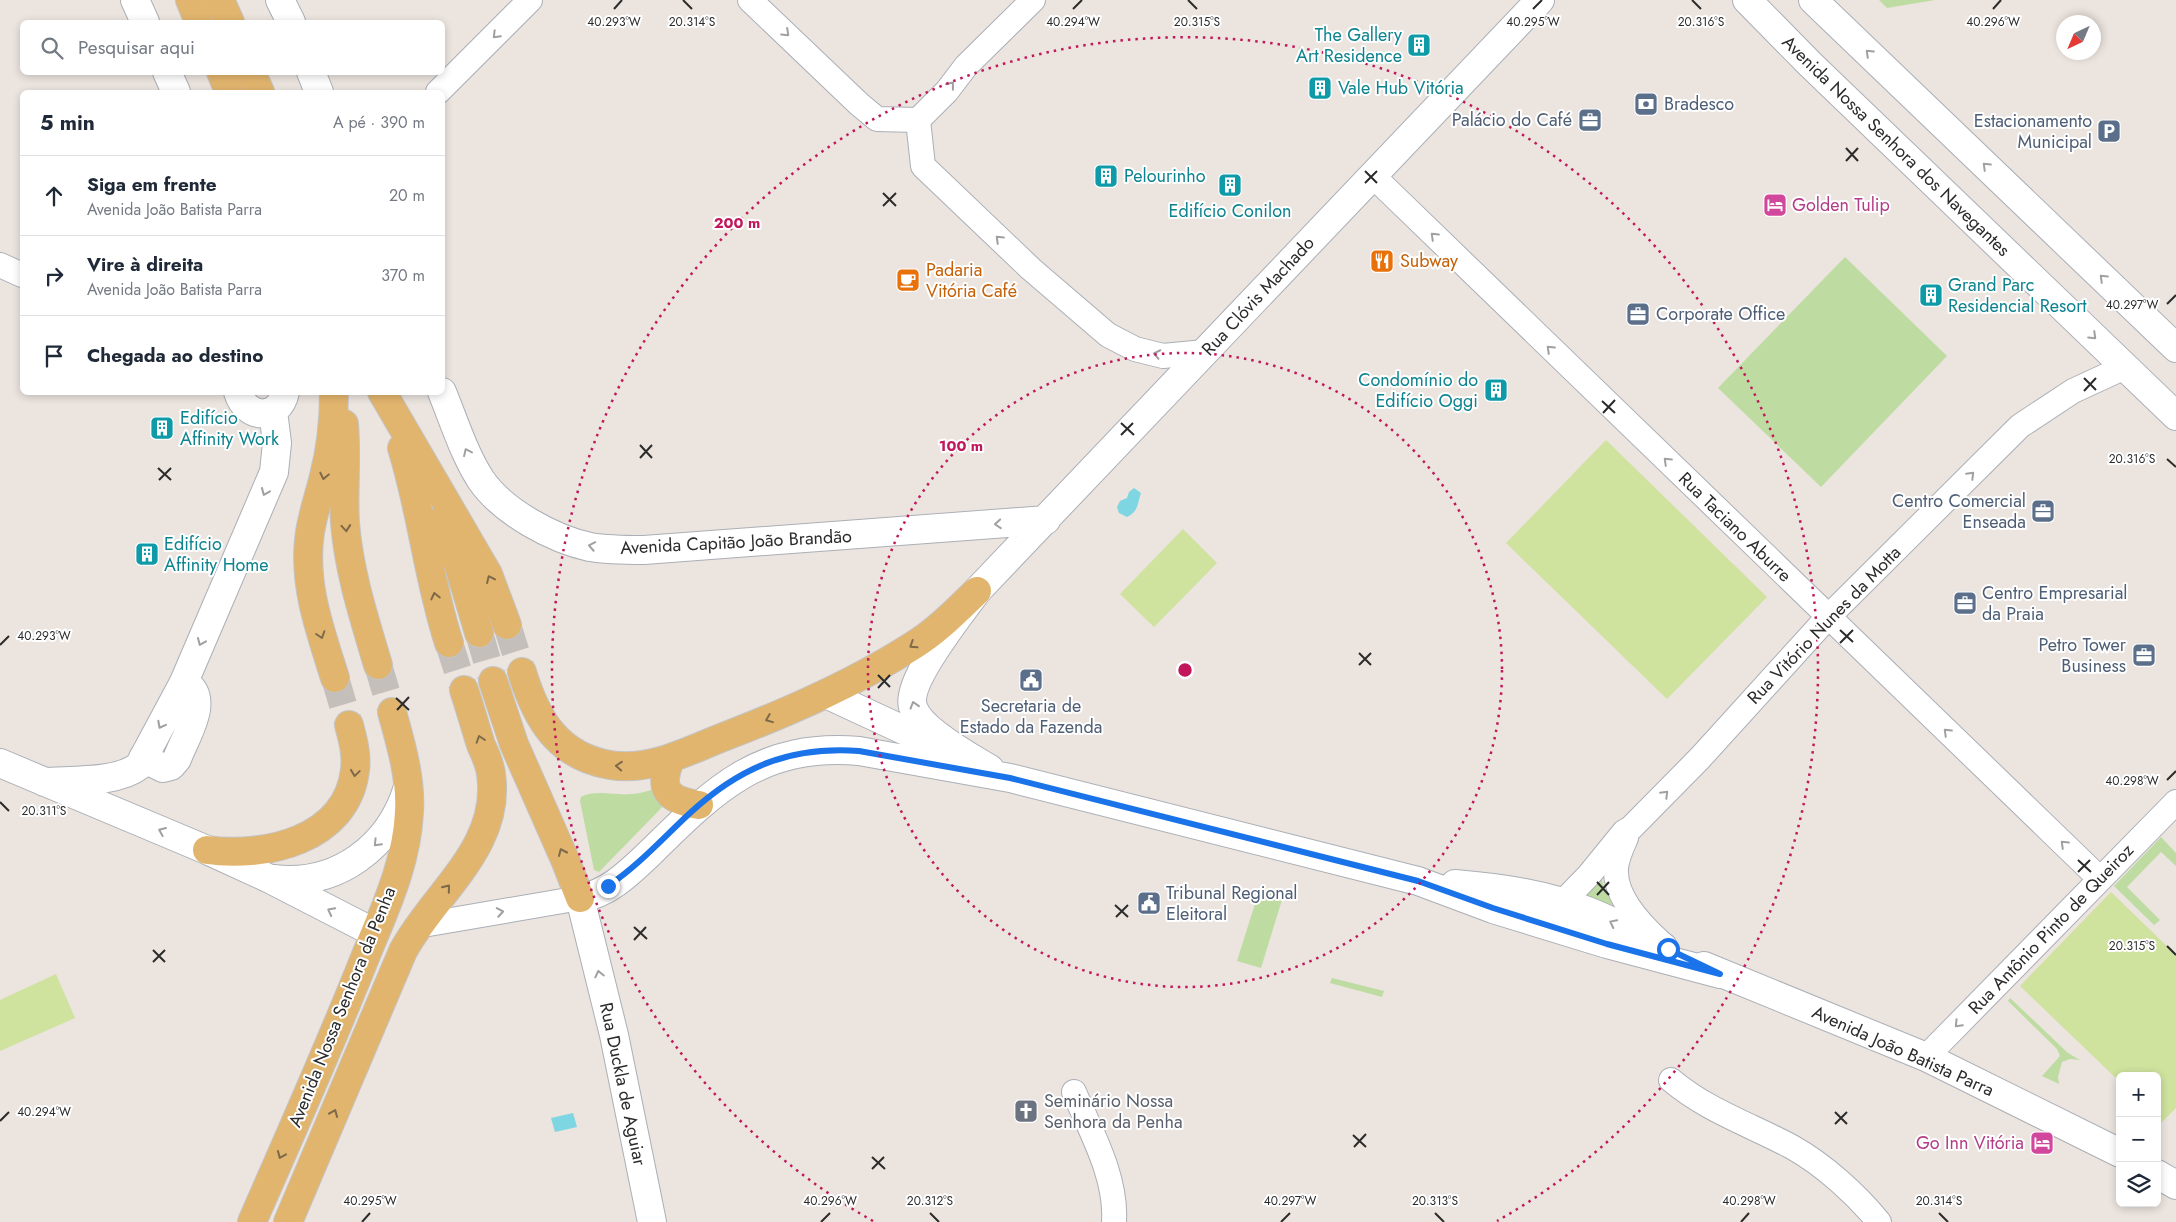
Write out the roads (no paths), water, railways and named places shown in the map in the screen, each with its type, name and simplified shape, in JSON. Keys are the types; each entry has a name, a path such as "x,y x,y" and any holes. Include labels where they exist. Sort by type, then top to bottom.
{"main road":[{"path":"135,0 144,20"},
{"path":"190,0 198,20"},
{"path":"220,0 229,20"},
{"path":"280,0 290,20"},
{"name":"Rua Clóvis Machado","path":"1004,778 938,735 923,722 913,708 912,696 915,684 929,659 977,591 1540,0"},
{"name":"Avenida Nossa Senhora dos Navegantes","path":"1747,0 1814,68 2176,416"},
{"path":"1813,0 2176,348"},
{"path":"168,75 175,90"},
{"path":"222,75 228,90"},
{"path":"252,75 259,90"},
{"path":"312,75 318,90"},
{"path":"239,395 240,400 250,411 266,414 279,402"},
{"path":"334,395 325,474 310,531 308,559 312,601 335,678"},
{"path":"340,395 346,442 345,499 348,546 357,592 378,665"},
{"path":"383,395 412,454 449,541 479,633"},
{"path":"383,395 407,462 433,586 449,643"},
{"path":"384,395 488,574 507,625"},
{"name":"Avenida Capitão João Brandão","path":"443,395 468,454 482,481 498,498 517,515 565,539 591,547 644,550 1046,520"},
{"path":"44,782 119,777 139,766 184,682 274,472 279,402"},
{"path":"522,672 539,717 563,744 595,761 624,766 653,764 772,718 826,694 914,645 977,591"},
{"path":"493,681 514,744 580,898"},
{"name":"Avenida Nossa Senhora da Penha","path":"288,1222 403,951 417,926 470,860 479,842 490,806 491,773 464,690"},
{"name":"Avenida João Batista Parra","path":"826,694 1004,778"},
{"name":"Avenida Nossa Senhora da Penha","path":"252,1222 375,933 403,855 409,819 409,786 405,760 392,712"},
{"path":"207,850 244,853 281,846 307,836 328,822 344,802 353,783 356,756 349,725"},
{"name":"Avenida João Batista Parra","path":"580,898 600,892 621,878 699,805 736,777 764,763 787,755 813,750 859,751 1004,778 1418,881 1542,924 1634,952 1720,974"},
{"path":"671,758 665,778 671,796 679,801 699,805"},
{"path":"0,763 207,850 268,878 375,933 382,938 390,951 390,981"},
{"path":"268,878 284,880 318,877 334,872 364,856 392,825 404,802 409,786"},
{"name":"Avenida João Batista Parra","path":"1418,881 1506,888 1562,902 1590,912 1720,974 1926,1057 2116,1150"},
{"name":"Rua Duckla de Aguiar","path":"580,898 614,1034 652,1222"},
{"path":"2161,1160 2176,1164"},
{"path":"2161,1176 2176,1185"}],"street":[{"path":"440,90 530,0"},
{"path":"750,0 859,104 878,119 918,120 947,91 966,66 1032,0"},
{"path":"918,120 923,166 1031,269 1108,335 1135,349 1163,356 1205,352"},
{"name":"Rua Taciano Aburre","path":"1372,176 2099,878"},
{"path":"0,265 20,274"},
{"name":"Rua Vitório Nunes da Motta","path":"1542,924 1588,876 1624,832 1631,828 1700,758 1828,617 2020,426 2073,391 2125,367"},
{"name":"Rua Antônio Pinto de Queiroz","path":"1926,1057 2099,878 2173,811"},
{"name":"Rua Vitório Nunes da Motta","path":"1631,828 1621,849 1616,868 1619,887 1645,929 1668,949"},
{"path":"417,926 580,898"},
{"path":"1671,1080 1682,1090 1723,1114 1793,1148 1808,1158 1866,1207 1879,1222"},
{"path":"1074,1092 1106,1168 1115,1204 1114,1222"}],"water":[{"path":"1134,488 1141,493 1136,510 1127,517 1119,513 1117,507 1120,501 1127,498 1129,492"},
{"path":"573,1113 577,1127 555,1132 551,1118"}],"tunnel":[{"path":"507,625 522,672"},
{"path":"479,633 493,681"},
{"path":"449,643 464,690"},
{"path":"378,665 392,712"},
{"path":"335,678 349,725"}],"place":[{"name":"The Gallery Art Residence","path":"1419,45"},
{"name":"Vale Hub Vitória","path":"1320,88"},
{"name":"Bradesco","path":"1646,104"},
{"name":"Palácio do Café","path":"1590,120"},
{"name":"Estacionamento Municipal","path":"2109,131"},
{"name":"Pelourinho","path":"1106,176"},
{"name":"Edifício Conilon","path":"1230,185"},
{"name":"Golden Tulip","path":"1775,205"},
{"name":"Subway","path":"1382,261"},
{"name":"Padaria Vitória Café","path":"908,280"},
{"name":"Grand Parc Residencial Resort","path":"1931,295"},
{"name":"Corporate Office","path":"1638,314"},
{"name":"Condomínio do Edifício Oggi","path":"1496,390"},
{"name":"Edifício Affinity Work","path":"162,428"},
{"name":"Centro Comercial Enseada","path":"2043,511"},
{"name":"Edifício Affinity Home","path":"147,554"},
{"name":"Centro Empresarial da Praia","path":"1965,603"},
{"name":"Petro Tower Business","path":"2144,655"},
{"name":"Secretaria de Estado da Fazenda","path":"1031,680"},
{"name":"Tribunal Regional Eleitoral","path":"1149,903"},
{"name":"Seminário Nossa Senhora da Penha","path":"1026,1111"},
{"name":"Go Inn Vitória","path":"2042,1143"}]}
